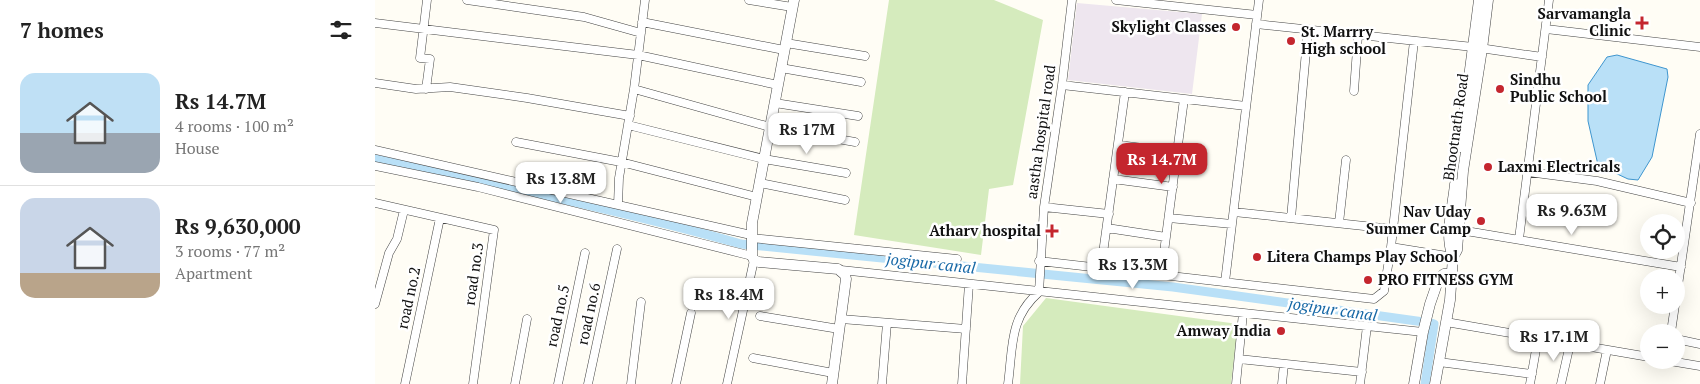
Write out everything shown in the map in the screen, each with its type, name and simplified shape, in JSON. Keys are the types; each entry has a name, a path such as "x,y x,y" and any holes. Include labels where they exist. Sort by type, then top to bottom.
{"street":[{"path":"427,0 420,58 430,59 427,89"},
{"path":"467,0 584,16 641,33"},
{"path":"618,206 621,162 634,89 645,0"},
{"path":"727,384 752,256 751,238 757,197 793,3 749,0"},
{"name":"aastha hospital road","path":"1039,288 1043,207 1073,0"},
{"path":"1116,0 1308,29 1414,40 1542,57"},
{"path":"1225,282 1259,0"},
{"name":"Bhootnath Road","path":"1478,48 1479,0"},
{"name":"Bhootnath Road","path":"1435,384 1452,273 1453,257 1450,248 1478,48 1488,0"},
{"path":"1519,239 1549,0"},
{"path":"642,22 785,47 865,56"},
{"path":"375,23 638,56 778,85"},
{"path":"1291,218 1308,29"},
{"path":"1546,29 1700,47"},
{"path":"1354,91 1358,34"},
{"path":"1039,264 1101,268 1374,299 1384,291 1391,247 1414,40"},
{"path":"781,68 861,82"},
{"path":"375,83 416,89 450,87 629,116"},
{"path":"1062,85 1246,106"},
{"path":"634,89 770,127 855,142"},
{"path":"1101,268 1125,92"},
{"path":"1161,275 1185,99"},
{"path":"775,103 858,116"},
{"path":"628,125 764,159 846,173"},
{"path":"1454,229 1681,267 1699,156 1700,134"},
{"path":"516,142 621,162 757,197"},
{"path":"1118,145 1177,152"},
{"path":"375,150 751,238 957,259"},
{"path":"1339,223 1346,160"},
{"path":"375,166 478,188 752,256 759,262 833,268 969,284 1039,288 1367,326 1424,329"},
{"path":"1528,172 1597,181 1691,203"},
{"path":"1113,179 1173,187"},
{"path":"760,183 845,200"},
{"name":"road no.3","path":"375,203 494,230 473,384"},
{"path":"1043,207 1109,214"},
{"path":"375,304 389,252 397,239 404,210"},
{"path":"1234,212 1392,229"},
{"name":"road no.2","path":"405,384 440,218"},
{"path":"1169,218 1232,224"},
{"path":"1107,228 1166,237"},
{"path":"1391,247 1453,257"},
{"name":"road no.6","path":"588,384 617,249"},
{"name":"road no.5","path":"558,384 585,253"},
{"path":"753,358 833,379 846,279 841,270"},
{"path":"1414,384 1424,329 1439,278 1444,274 1452,273"},
{"path":"962,384 969,284"},
{"path":"1008,384 1015,325 1021,312 1039,288"},
{"path":"631,384 641,302"},
{"path":"676,384 691,312"},
{"path":"1236,384 1243,313"},
{"path":"760,316 840,324 887,323 966,329"},
{"path":"515,384 527,319"},
{"path":"1446,322 1640,356"},
{"path":"882,384 887,323"},
{"path":"1360,384 1367,326"},
{"path":"1530,384 1538,338"},
{"path":"1685,342 1700,344"},
{"path":"1561,384 1569,344"},
{"path":"1600,384 1607,350"},
{"path":"1239,359 1362,372"},
{"path":"1439,362 1531,374"},
{"path":"1282,384 1285,364"},
{"path":"1685,364 1700,366"}],"shaded area":[{"path":"1077,3 1202,14 1192,94 1068,80"}],"green space":[{"path":"889,0 994,0 1043,20 1013,185 989,189 981,255 854,235"},
{"path":"1046,298 1238,324 1231,384 1020,384 1023,326"}],"water":[{"path":"1617,55 1667,69 1668,77 1652,157 1638,180 1628,179 1598,165 1588,121 1588,85 1607,57"}],"waterway":[{"name":"jogipur canal","path":"375,159 605,209 741,244 1173,287 1431,323 1434,324 1425,384"}],"place":[{"name":"Sarvamangla Clinic","path":"1642,23"},
{"name":"Skylight Classes","path":"1236,27"},
{"name":"St. Marrry High school","path":"1291,41"},
{"name":"Sindhu Public School","path":"1500,89"},
{"name":"Laxmi Electricals","path":"1488,167"},
{"name":"Nav Uday Summer Camp","path":"1481,221"},
{"name":"Atharv hospital","path":"1052,231"},
{"name":"Litera Champs Play School","path":"1257,257"},
{"name":"PRO FITNESS GYM","path":"1368,280"},
{"name":"Amway India","path":"1281,331"}]}
